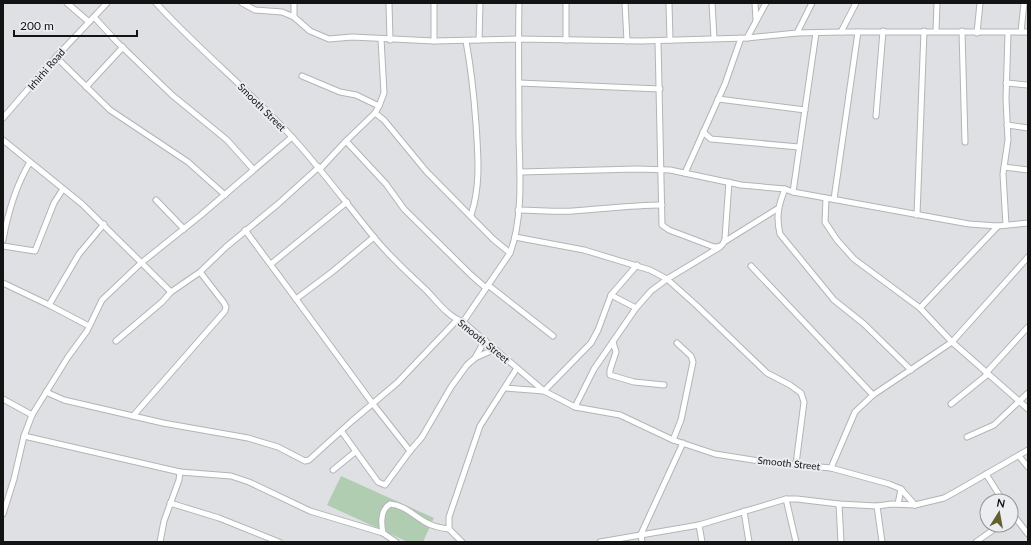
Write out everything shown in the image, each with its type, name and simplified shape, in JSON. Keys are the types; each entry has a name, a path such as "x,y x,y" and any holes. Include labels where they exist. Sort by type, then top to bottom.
{"street":[{"path":"67,3 89,22"},
{"name":"Irhirhi Road","path":"3,118 56,57 107,3"},
{"name":"Smooth Street","path":"156,3 186,35 260,104 292,137 347,202 374,237 460,321 544,391 575,407 620,415 673,440 715,454 766,462 831,468 889,484 901,489 915,505"},
{"path":"242,3 255,10 282,12 294,16 310,32 329,39 352,36 390,40 434,41 518,39 658,41 744,38 797,33 816,34 883,31 962,31 977,33 1028,32"},
{"path":"294,3 294,16"},
{"path":"389,3 390,40"},
{"path":"434,3 434,41"},
{"path":"479,40 480,3"},
{"path":"46,392 64,400 133,416 248,438 278,447 305,461 310,460 397,383 460,321 510,253 515,237 520,172 518,39 519,3"},
{"path":"566,3 566,40"},
{"path":"626,3 627,41"},
{"path":"669,3 670,40"},
{"path":"712,3 714,38"},
{"path":"755,3 756,20"},
{"path":"685,173 744,38 766,3"},
{"path":"797,33 812,3"},
{"path":"841,32 856,3"},
{"path":"936,31 937,3"},
{"path":"977,33 980,3"},
{"path":"1021,32 1024,3"},
{"path":"94,17 172,95 227,140 254,169"},
{"path":"876,116 883,31"},
{"path":"917,215 924,31"},
{"path":"962,31 965,142"},
{"path":"834,199 858,32"},
{"path":"1006,225 1004,167 1008,140 1006,83 1008,33"},
{"path":"793,192 816,34"},
{"path":"116,341 162,302 171,292 200,272 245,230 278,204 319,168 375,113 384,93 381,39"},
{"path":"466,41 472,76 479,163 476,198 470,215"},
{"path":"658,41 662,169 662,225 669,230 714,247 720,247"},
{"path":"86,87 123,47"},
{"path":"56,57 120,118 157,140 188,162 225,195"},
{"path":"302,76 340,92 356,95 379,106"},
{"path":"519,83 660,89"},
{"path":"1006,83 1028,85"},
{"path":"718,99 804,110"},
{"path":"375,113 384,120 426,171 493,239 510,253"},
{"path":"1007,125 1028,128"},
{"path":"703,132 711,139 799,147"},
{"path":"3,514 14,479 24,436 32,415 89,326 102,300 141,263 225,195 292,137"},
{"path":"3,140 104,224 171,292"},
{"path":"346,141 386,184 404,209 471,275 553,336"},
{"path":"3,240 12,197 19,180 30,162"},
{"path":"1004,167 1028,170"},
{"path":"520,172 662,169 729,182 785,189 793,192 969,224 998,226 1028,223"},
{"path":"724,242 729,182"},
{"path":"3,246 35,251 54,203 63,189"},
{"path":"785,189 777,209 777,221 780,234 834,300 864,324 911,370"},
{"path":"826,198 825,222 836,240 854,259 920,308 952,342 1028,409"},
{"path":"156,200 184,229"},
{"path":"271,264 347,202"},
{"path":"518,210 571,211 618,208 635,204 662,205"},
{"path":"575,407 594,370 636,308 651,291 667,279 720,247 724,242 777,209"},
{"path":"49,305 79,254 104,224"},
{"path":"920,308 998,226"},
{"path":"245,230 372,404 410,451"},
{"path":"296,298 332,272 374,237"},
{"path":"515,237 584,250 637,265 667,279 767,373 790,385 800,393 804,402 796,464"},
{"path":"831,468 854,412 873,395 952,342 1028,257"},
{"path":"506,388 544,391 591,343 598,330 611,295 637,265"},
{"path":"751,266 873,395"},
{"path":"133,416 225,311 226,307 224,303 200,272"},
{"path":"3,283 89,326"},
{"path":"611,295 636,308"},
{"path":"950,404 987,374 1028,326"},
{"path":"342,432 378,482 383,486 388,483 410,451 422,437 451,387 475,358 484,340"},
{"path":"614,342 616,352 610,370 610,375 634,382 664,385"},
{"path":"673,440 681,420 693,362 691,356 677,343"},
{"path":"475,358 495,349"},
{"path":"449,528 449,517 477,432 506,388 517,368"},
{"path":"967,437 994,425 1028,393"},
{"path":"3,399 32,415"},
{"path":"24,436 180,472 231,476 249,482 310,511 383,533 396,542"},
{"path":"642,542 641,534 683,443"},
{"path":"600,542 699,525 786,499 877,506 898,504 915,505 944,498 1028,450"},
{"path":"333,470 356,452"},
{"path":"1019,456 1028,467"},
{"path":"160,542 164,521 180,472"},
{"path":"986,474 998,493"},
{"path":"898,504 901,489"},
{"path":"786,499 796,542"},
{"path":"170,503 219,518 279,542"},
{"path":"383,533 381,518 387,506 390,504 411,512 432,526 449,528 462,542"},
{"path":"839,504 841,542"},
{"path":"877,506 882,542"},
{"path":"744,511 750,542"},
{"path":"1019,523 1028,534"},
{"path":"699,525 702,542"},
{"path":"976,542 989,533"}],"green space":[{"path":"341,476 434,518 423,542 408,542 327,505"}]}
